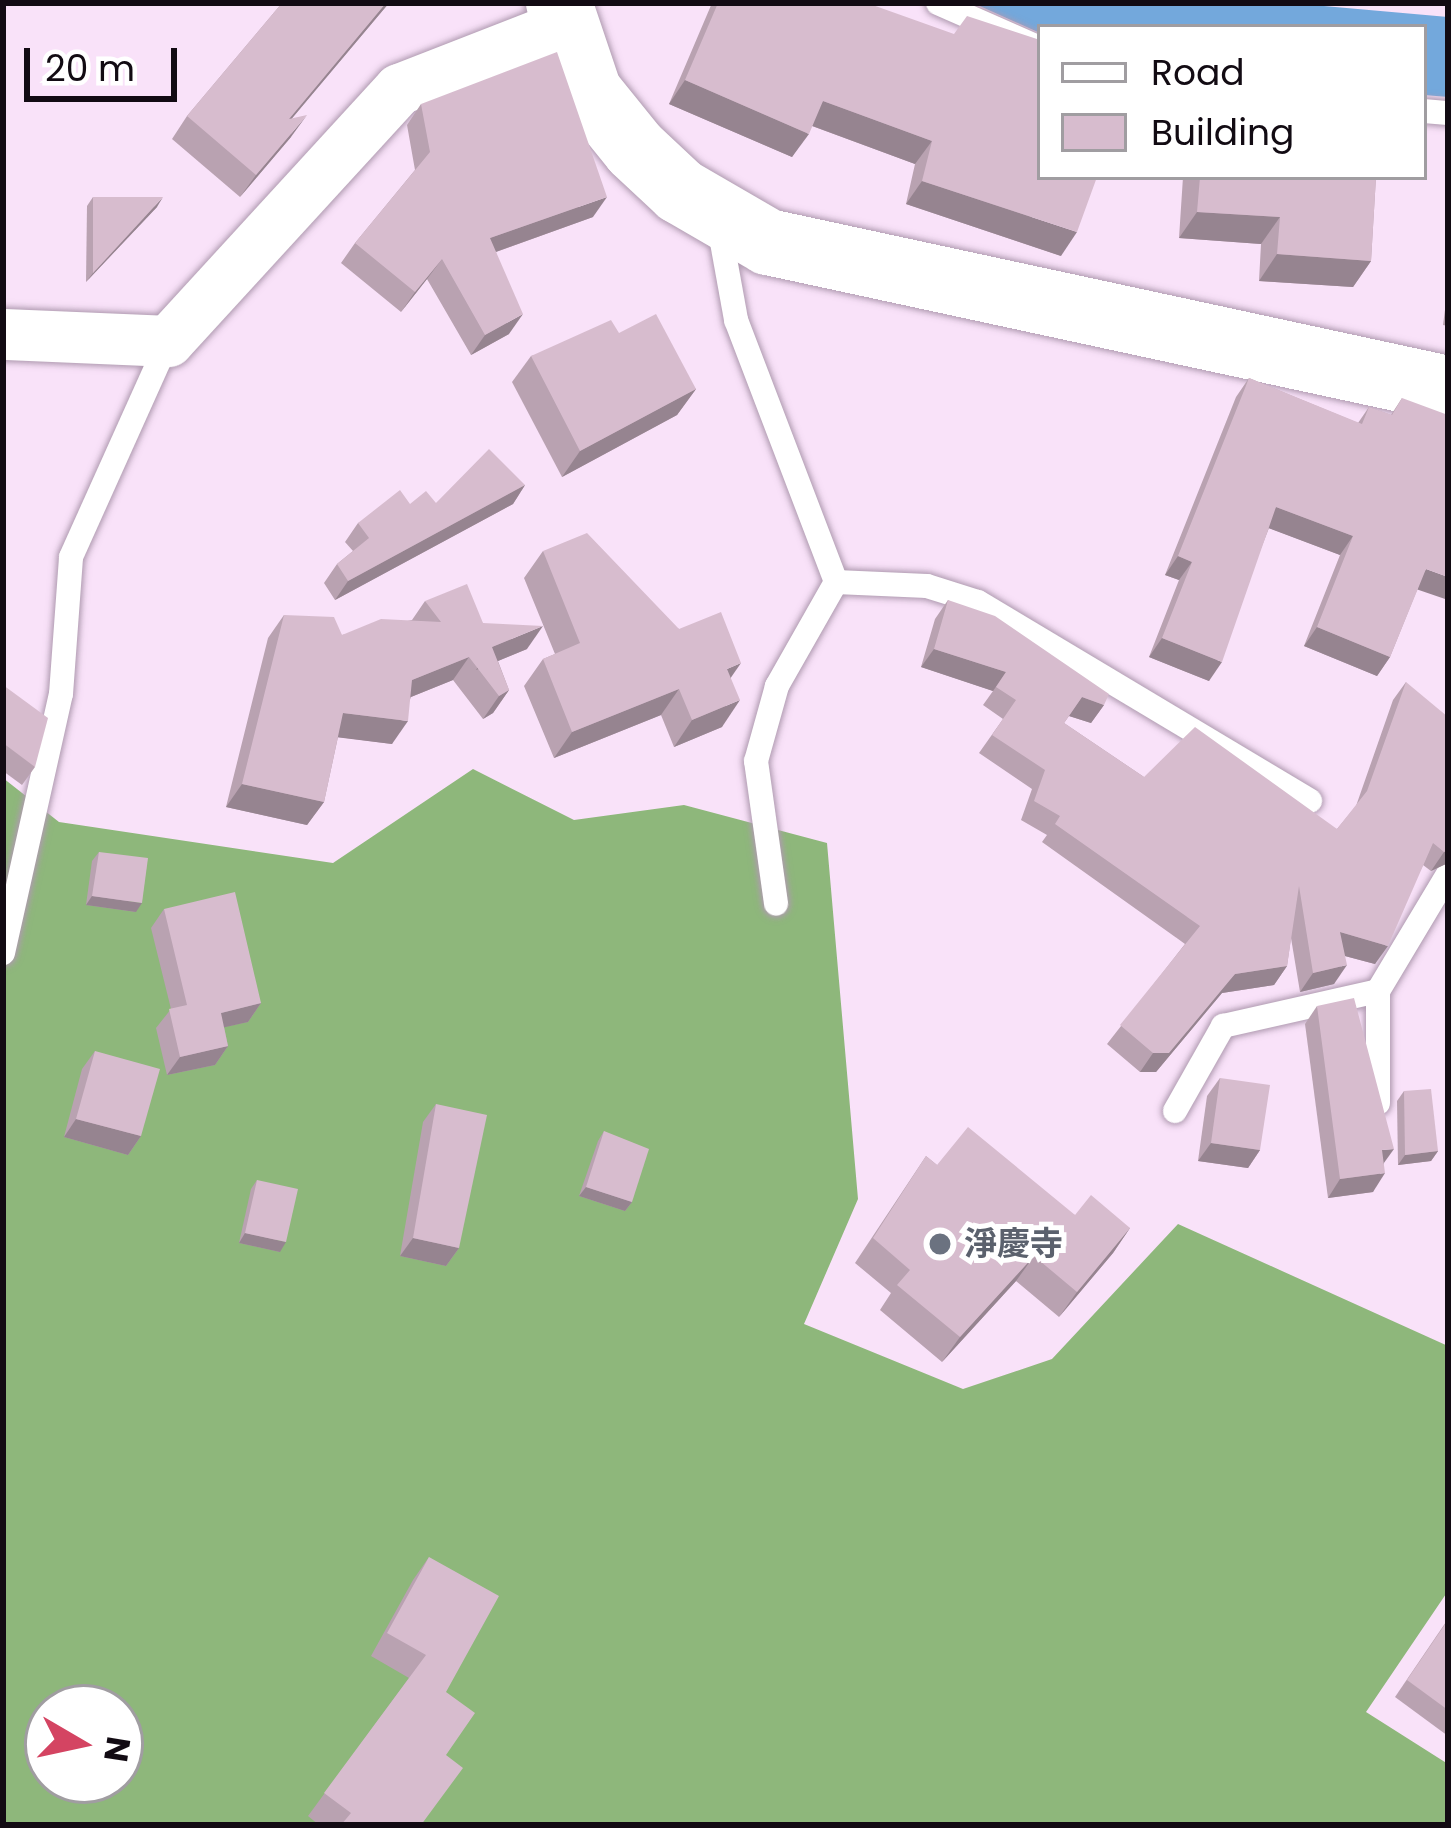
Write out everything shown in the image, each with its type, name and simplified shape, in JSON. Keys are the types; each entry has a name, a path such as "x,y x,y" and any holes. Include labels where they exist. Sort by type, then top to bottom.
{"street":[{"path":"3,334 168,341 399,89 562,14 589,92 634,149 716,212 768,242 1448,389"}],"lane":[{"path":"938,3 1037,47"},
{"path":"716,212 736,320 836,582"},
{"path":"3,953 62,694 71,556 168,341"},
{"path":"836,582 927,586 978,602 1310,802"},
{"path":"776,904 756,761 777,686 836,582"},
{"path":"1383,1131 1370,1030 1378,992 1448,874"},
{"path":"1175,1111 1222,1026 1378,992"}],"green space":[{"path":"473,769 574,820 684,805 827,843 858,1199 804,1324 963,1389 1052,1359 1178,1224 1448,1346 1448,1591 1366,1712 1448,1764 1448,1825 3,1825 3,778 59,822 333,863"}],"water":[{"path":"973,3 1290,3 1448,17 1448,97 1427,95 1427,24 1037,24 1037,32"}],"building":[{"path":"282,3 386,3 289,119 307,115 256,175 187,116"},
{"path":"718,3 867,3 954,34 967,16 1037,39 1037,180 1096,180 1077,232 922,181 932,141 823,101 809,134 685,80"},
{"path":"557,52 607,197 490,238 523,314 485,335 442,259 415,292 355,243 430,152 421,104"},
{"path":"1200,180 1376,180 1371,261 1277,254 1280,217 1197,212"},
{"path":"93,197 163,197 93,273"},
{"path":"656,314 696,389 580,451 531,356 611,320 619,333"},
{"path":"1249,378 1362,424 1369,407 1392,415 1402,398 1448,415 1448,577 1426,569 1390,657 1317,627 1353,536 1276,507 1222,662 1162,638 1192,562 1178,556"},
{"path":"489,449 525,485 348,581 337,564 369,538 358,523 400,490 410,504 426,491 436,503"},
{"path":"587,533 679,629 721,612 741,663 727,669 740,700 692,720 679,689 572,732 543,659 580,643 543,551"},
{"path":"467,584 483,623 543,626 492,647 509,690 499,696 469,657 412,680 408,721 343,713 324,802 242,784 284,615 334,617 342,635 381,619 441,622 425,601"},
{"path":"948,600 995,616 1109,694 1104,705 1082,697 1064,723 1144,777 1195,727 1337,829 1367,791 1406,682 1448,717 1448,850 1433,843 1388,946 1340,932 1347,965 1313,973 1299,886 1287,966 1235,974 1169,1053 1153,1053 1120,1025 1200,926 1055,824 1060,816 1034,801 1045,770 992,735 1016,700 996,687 1006,672 934,649"},
{"path":"3,685 48,718 35,767 3,743"},
{"path":"99,852 148,858 142,903 92,896"},
{"path":"235,892 261,1003 221,1013 228,1046 180,1057 169,1009 187,1005 164,909"},
{"path":"1354,998 1394,1149 1382,1150 1385,1173 1340,1179 1317,1006"},
{"path":"95,1051 160,1069 141,1136 76,1119"},
{"path":"1220,1078 1270,1085 1260,1150 1211,1143"},
{"path":"1431,1089 1438,1151 1405,1155 1404,1091"},
{"path":"436,1104 487,1115 459,1248 413,1238"},
{"path":"968,1127 1075,1215 1091,1195 1130,1228 1077,1292 1034,1256 960,1337 897,1285 910,1270 873,1238 926,1156 937,1165"},
{"path":"604,1131 649,1149 632,1202 586,1187"},
{"path":"257,1180 298,1189 286,1242 245,1233"},
{"path":"429,1557 499,1596 446,1692 475,1713 446,1755 463,1768 421,1825 341,1825 351,1813 324,1793 426,1655 387,1633"},
{"path":"1448,1620 1448,1710 1407,1680"}],"place":[{"name":"淨慶寺","path":"940,1244"}]}
